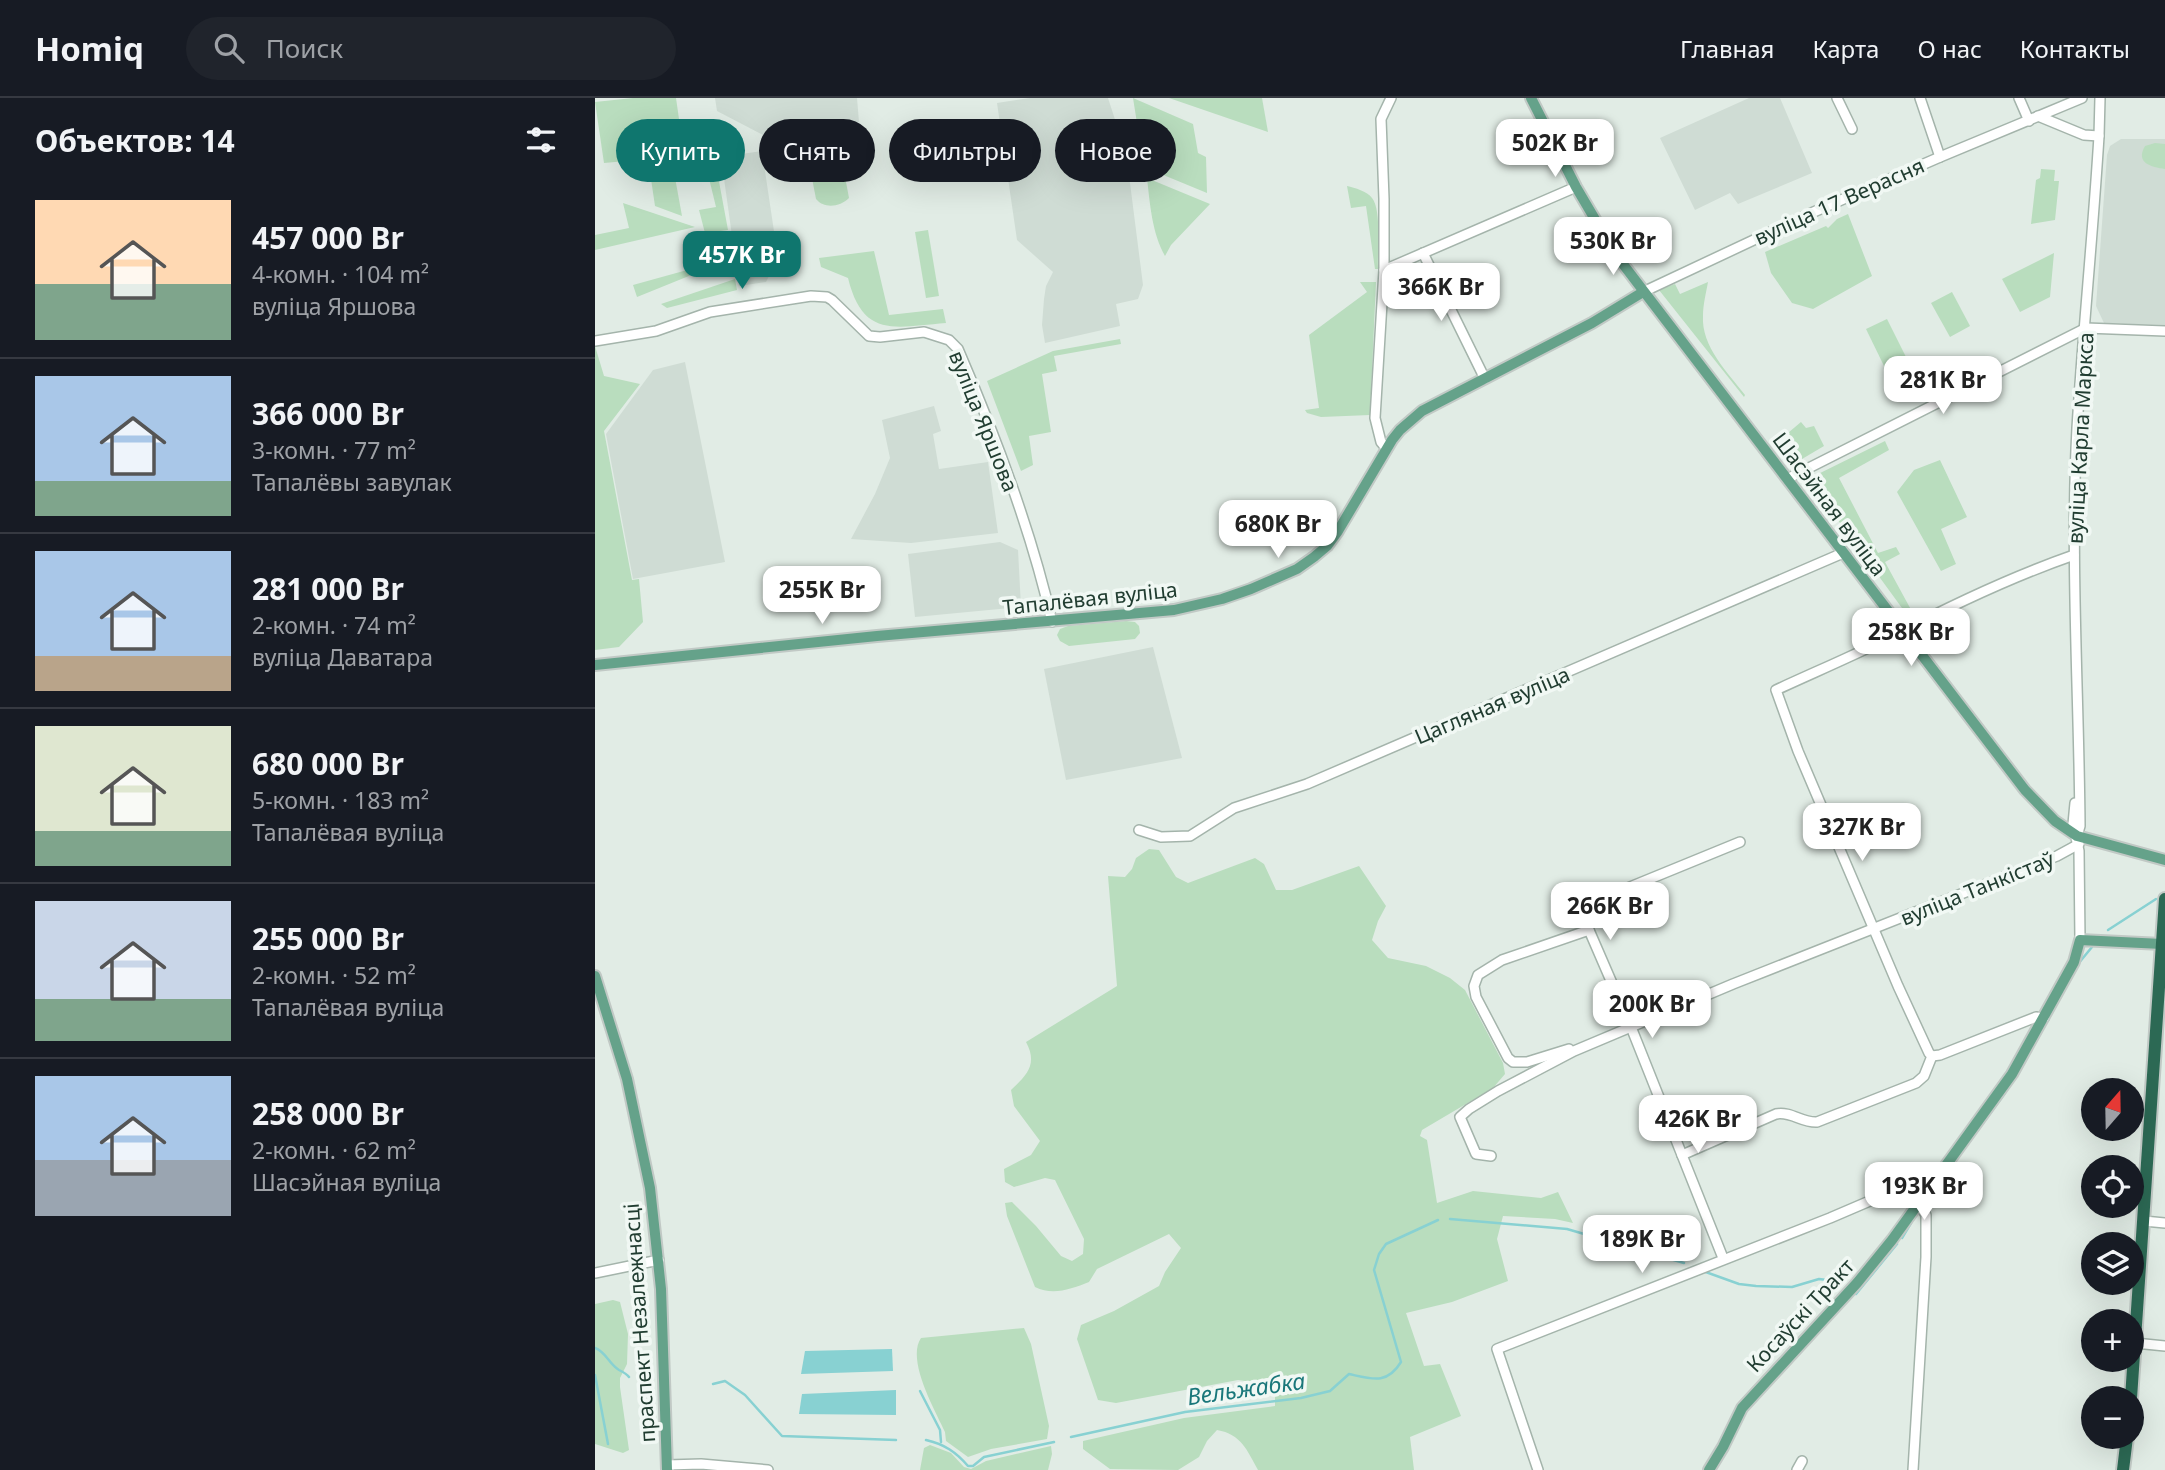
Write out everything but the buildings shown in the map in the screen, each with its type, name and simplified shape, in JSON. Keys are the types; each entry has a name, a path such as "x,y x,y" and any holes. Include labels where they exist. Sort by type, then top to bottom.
{"highway":[{"path":"2138,1309 2165,900"},
{"path":"2123,1470 2126,1449"}],"main road":[{"name":"Шасэйная вуліца","path":"1531,98 1601,232 1643,292 2025,790 2078,840 2165,860"},
{"name":"Тапалёвая вуліца","path":"595,665 1196,606 1251,589 1297,569 1327,547 1400,430 1422,411 1592,323 1643,292"},
{"path":"2080,940 2164,944"},
{"name":"Косаўскі Тракт","path":"1709,1470 1742,1408 1857,1283 2012,1074 2074,962 2080,940"},
{"name":"праспект Незалежнасці","path":"595,976 627,1079 650,1188 659,1260 667,1467"}],"street":[{"path":"1387,449 1381,442 1374,418 1384,271 1381,119 1391,98"},
{"path":"1837,98 1852,129"},
{"path":"1920,98 1940,157"},
{"path":"2019,98 2029,121"},
{"name":"вуліца 17 Верасня","path":"1643,292 1799,219 2082,98"},
{"name":"вуліца Карла Маркса","path":"2078,840 2080,779 2074,555 2077,428 2099,136 2099,98"},
{"path":"2038,116 2084,135 2099,136"},
{"path":"1384,271 1576,187"},
{"path":"1423,253 1485,379"},
{"name":"вуліца Яршова","path":"595,341 656,331 710,312 811,296 832,300 869,336 924,332 949,340 958,349 1011,485 1045,591 1052,622"},
{"path":"1787,479 2086,328 2165,331"},
{"name":"Цагляная вуліца","path":"1139,830 1161,837 1190,836 1234,808 1307,784 1843,552"},
{"path":"1902,630 2031,570 2074,555"},
{"name":"вуліца Танкістаў","path":"1902,630 1776,690 1798,751 1924,1047 1932,1056"},
{"name":"вуліца Танкістаў","path":"1491,1156 1476,1154 1460,1117 1498,1091 1574,1051 1733,984 2057,856 2078,840"},
{"name":"Косаўскі Тракт","path":"2078,840 2080,940"},
{"path":"1723,1258 1631,1027 1582,915 1582,909 1586,905 1740,842"},
{"name":"вуліца Танкістаў","path":"1574,1051 1569,1049 1527,1062 1513,1062 1508,1058 1476,997 1475,986 1478,975 1502,960 1589,930"},
{"path":"1682,1155 1783,1112 1817,1122 1916,1083 1924,1076 1932,1056 2036,1017 2044,1018"},
{"path":"1538,1470 1497,1349 1907,1185 1914,1184 1929,1189"},
{"path":"1913,1470 1926,1257 1926,1215 1918,1203"},
{"path":"2144,1221 2165,1223"},
{"path":"595,1273 659,1260"},
{"path":"2144,1344 2165,1346"},
{"path":"667,1467 701,1464 768,1470"}],"shaded area":[{"path":"715,98 857,98 859,119 759,119 759,133 745,126 745,119 732,119 717,111"},
{"path":"1030,98 1108,98 1115,119 1055,119 1055,182 1130,182 1143,285 1138,299 1116,304 1120,326 1045,343 1042,325 1044,299 1046,286 1053,272 1017,240 1009,182 1041,182 1041,119 999,119 997,103"},
{"path":"1749,98 1780,98 1812,173 1738,204 1730,193 1695,210 1660,138"},
{"path":"2121,139 2165,139 2165,325 2104,323 2096,306 2107,155 2110,146"},
{"path":"759,151 759,182 767,182 778,258 766,282 739,286 724,182 745,182 745,153"},
{"path":"685,362 725,562 633,579 606,434 653,370"},
{"path":"934,406 941,431 933,434 939,469 988,462 998,533 911,543 851,539 875,494 890,458 882,420"},
{"path":"1000,542 1018,550 1021,607 915,617 908,554"},
{"path":"1153,647 1182,758 1066,780 1044,669"}],"green space":[{"path":"633,98 676,98 679,119 616,119 616,162 604,163 595,102"},
{"path":"1133,98 1193,124 1198,153 1206,157 1207,193 1176,180 1176,119 1136,119"},
{"path":"1169,98 1262,98 1268,132"},
{"path":"2165,144 2165,169 2143,160 2142,152 2145,146"},
{"path":"2041,169 2055,170 2054,181 2059,181 2055,220 2031,224 2036,180 2040,178"},
{"path":"651,182 676,182 682,216 655,206"},
{"path":"710,182 719,182 728,230 705,233 699,210 716,207"},
{"path":"813,182 846,182 849,198 841,203 832,206 816,199"},
{"path":"1148,182 1157,182 1210,204 1171,245 1165,256 1154,228"},
{"path":"1347,186 1367,193 1375,204 1378,222 1378,269 1375,269 1366,206 1351,208"},
{"path":"623,203 695,227 595,250 595,235 629,228"},
{"path":"1848,214 1872,276 1813,309 1792,303 1771,273 1765,252 1826,226 1828,228 1837,219"},
{"path":"928,230 939,296 926,298 915,232"},
{"path":"874,251 889,315 943,309 946,323 897,327 872,320 854,298 848,278 821,267 819,258"},
{"path":"2054,253 2050,297 2020,312 2002,279"},
{"path":"716,262 716,265 637,297 633,285"},
{"path":"735,279 737,290 667,308 661,304"},
{"path":"1360,282 1376,282 1370,415 1321,417 1307,413 1305,410 1319,408 1309,335 1367,292"},
{"path":"1708,282 1703,316 1706,338 1744,397 1659,290 1675,284 1680,294"},
{"path":"1952,292 1970,326 1950,337 1931,303"},
{"path":"1887,319 1906,357 1885,368 1866,329"},
{"path":"1120,339 1121,344 1054,356 1057,371 1042,374 1051,432 1029,436 1033,465 1021,471 987,381 1053,351"},
{"path":"595,346 604,376 640,384 604,431 632,580 639,579 643,622 619,647 595,650"},
{"path":"1801,422 1806,428 1814,426 1824,446 1802,459 1794,455 1782,438"},
{"path":"1885,441 1889,450 1839,478 1878,553 1896,547 1900,554 1885,562 1915,617 1910,619 1808,479"},
{"path":"1940,460 1967,517 1941,529 1956,564 1941,571 1897,492 1914,470"},
{"path":"1135,622 1139,626 1140,633 1135,639 1069,646 1060,641 1057,635 1060,629 1068,626"},
{"path":"1149,849 1159,850 1176,877 1188,883 1255,858 1264,864 1276,890 1292,890 1359,866 1386,906 1372,940 1388,958 1426,966 1450,978 1465,990 1503,1063 1505,1074 1493,1088 1422,1130 1420,1136 1427,1140 1437,1203 1473,1191 1541,1198 1558,1192 1573,1223 1555,1219 1503,1216 1497,1239 1508,1281 1452,1302 1406,1313 1424,1366 1440,1364 1461,1416 1410,1437 1414,1470 1258,1470 1238,1439 1217,1430 1207,1441 1199,1457 1178,1470 1110,1469 1083,1449 1083,1441 1184,1418 1275,1406 1275,1391 1267,1384 1238,1380 1116,1403 1098,1400 1077,1339 1081,1325 1114,1311 1159,1286 1181,1248 1169,1234 1097,1269 1089,1282 1069,1289 1042,1290 1035,1287 1007,1216 1005,1203 1012,1202 1061,1256 1072,1261 1083,1254 1084,1239 1055,1180 1045,1178 1014,1187 1005,1182 1004,1169 1031,1155 1040,1141 1014,1106 1011,1090 1022,1079 1031,1063 1026,1042 1117,986 1108,876 1125,877 1136,858"},
{"path":"613,1300 620,1302 628,1334 627,1364 620,1378 629,1450 623,1453 595,1444 595,1304"},
{"path":"1024,1328 1031,1344 1049,1426 1047,1439 991,1449 968,1457 946,1441 945,1432 919,1372 917,1347 921,1338"},
{"path":"930,1445 951,1453 964,1467 971,1469 986,1461 1051,1446 1052,1454 1048,1470 920,1470 924,1448"}],"water":[{"path":"892,1349 893,1371 801,1374 805,1351"},
{"path":"896,1390 896,1415 799,1414 802,1394"}],"waterway":[{"name":"Вельжабка","path":"2108,930 2156,899"},
{"name":"Вельжабка","path":"2078,964 2092,947"},
{"name":"Вельжабка","path":"2018,1073 2035,1042"},
{"name":"Вельжабка","path":"1961,1153 2005,1093"},
{"name":"Вельжабка","path":"1450,1219 1567,1229 1684,1263"},
{"name":"Вельжабка","path":"1071,1437 1185,1412 1301,1398 1330,1391 1349,1374 1372,1378 1390,1374 1401,1362 1374,1270 1379,1254 1386,1244 1438,1220"},
{"name":"Вельжабка","path":"1902,1238 1911,1223"},
{"name":"Вельжабка","path":"1856,1294 1897,1244"},
{"name":"Вельжабка","path":"1703,1271 1739,1284 1756,1286 1792,1287 1819,1279 1843,1282"},
{"name":"Вельжабка","path":"595,1348 629,1377"},
{"path":"595,1375 608,1444"},
{"name":"Вельжабка","path":"713,1384 725,1381 745,1395 782,1436 896,1440"},
{"path":"920,1391 940,1430 941,1442"},
{"name":"Вельжабка","path":"926,1440 949,1449 968,1466 973,1466 984,1457 1054,1442"}]}
